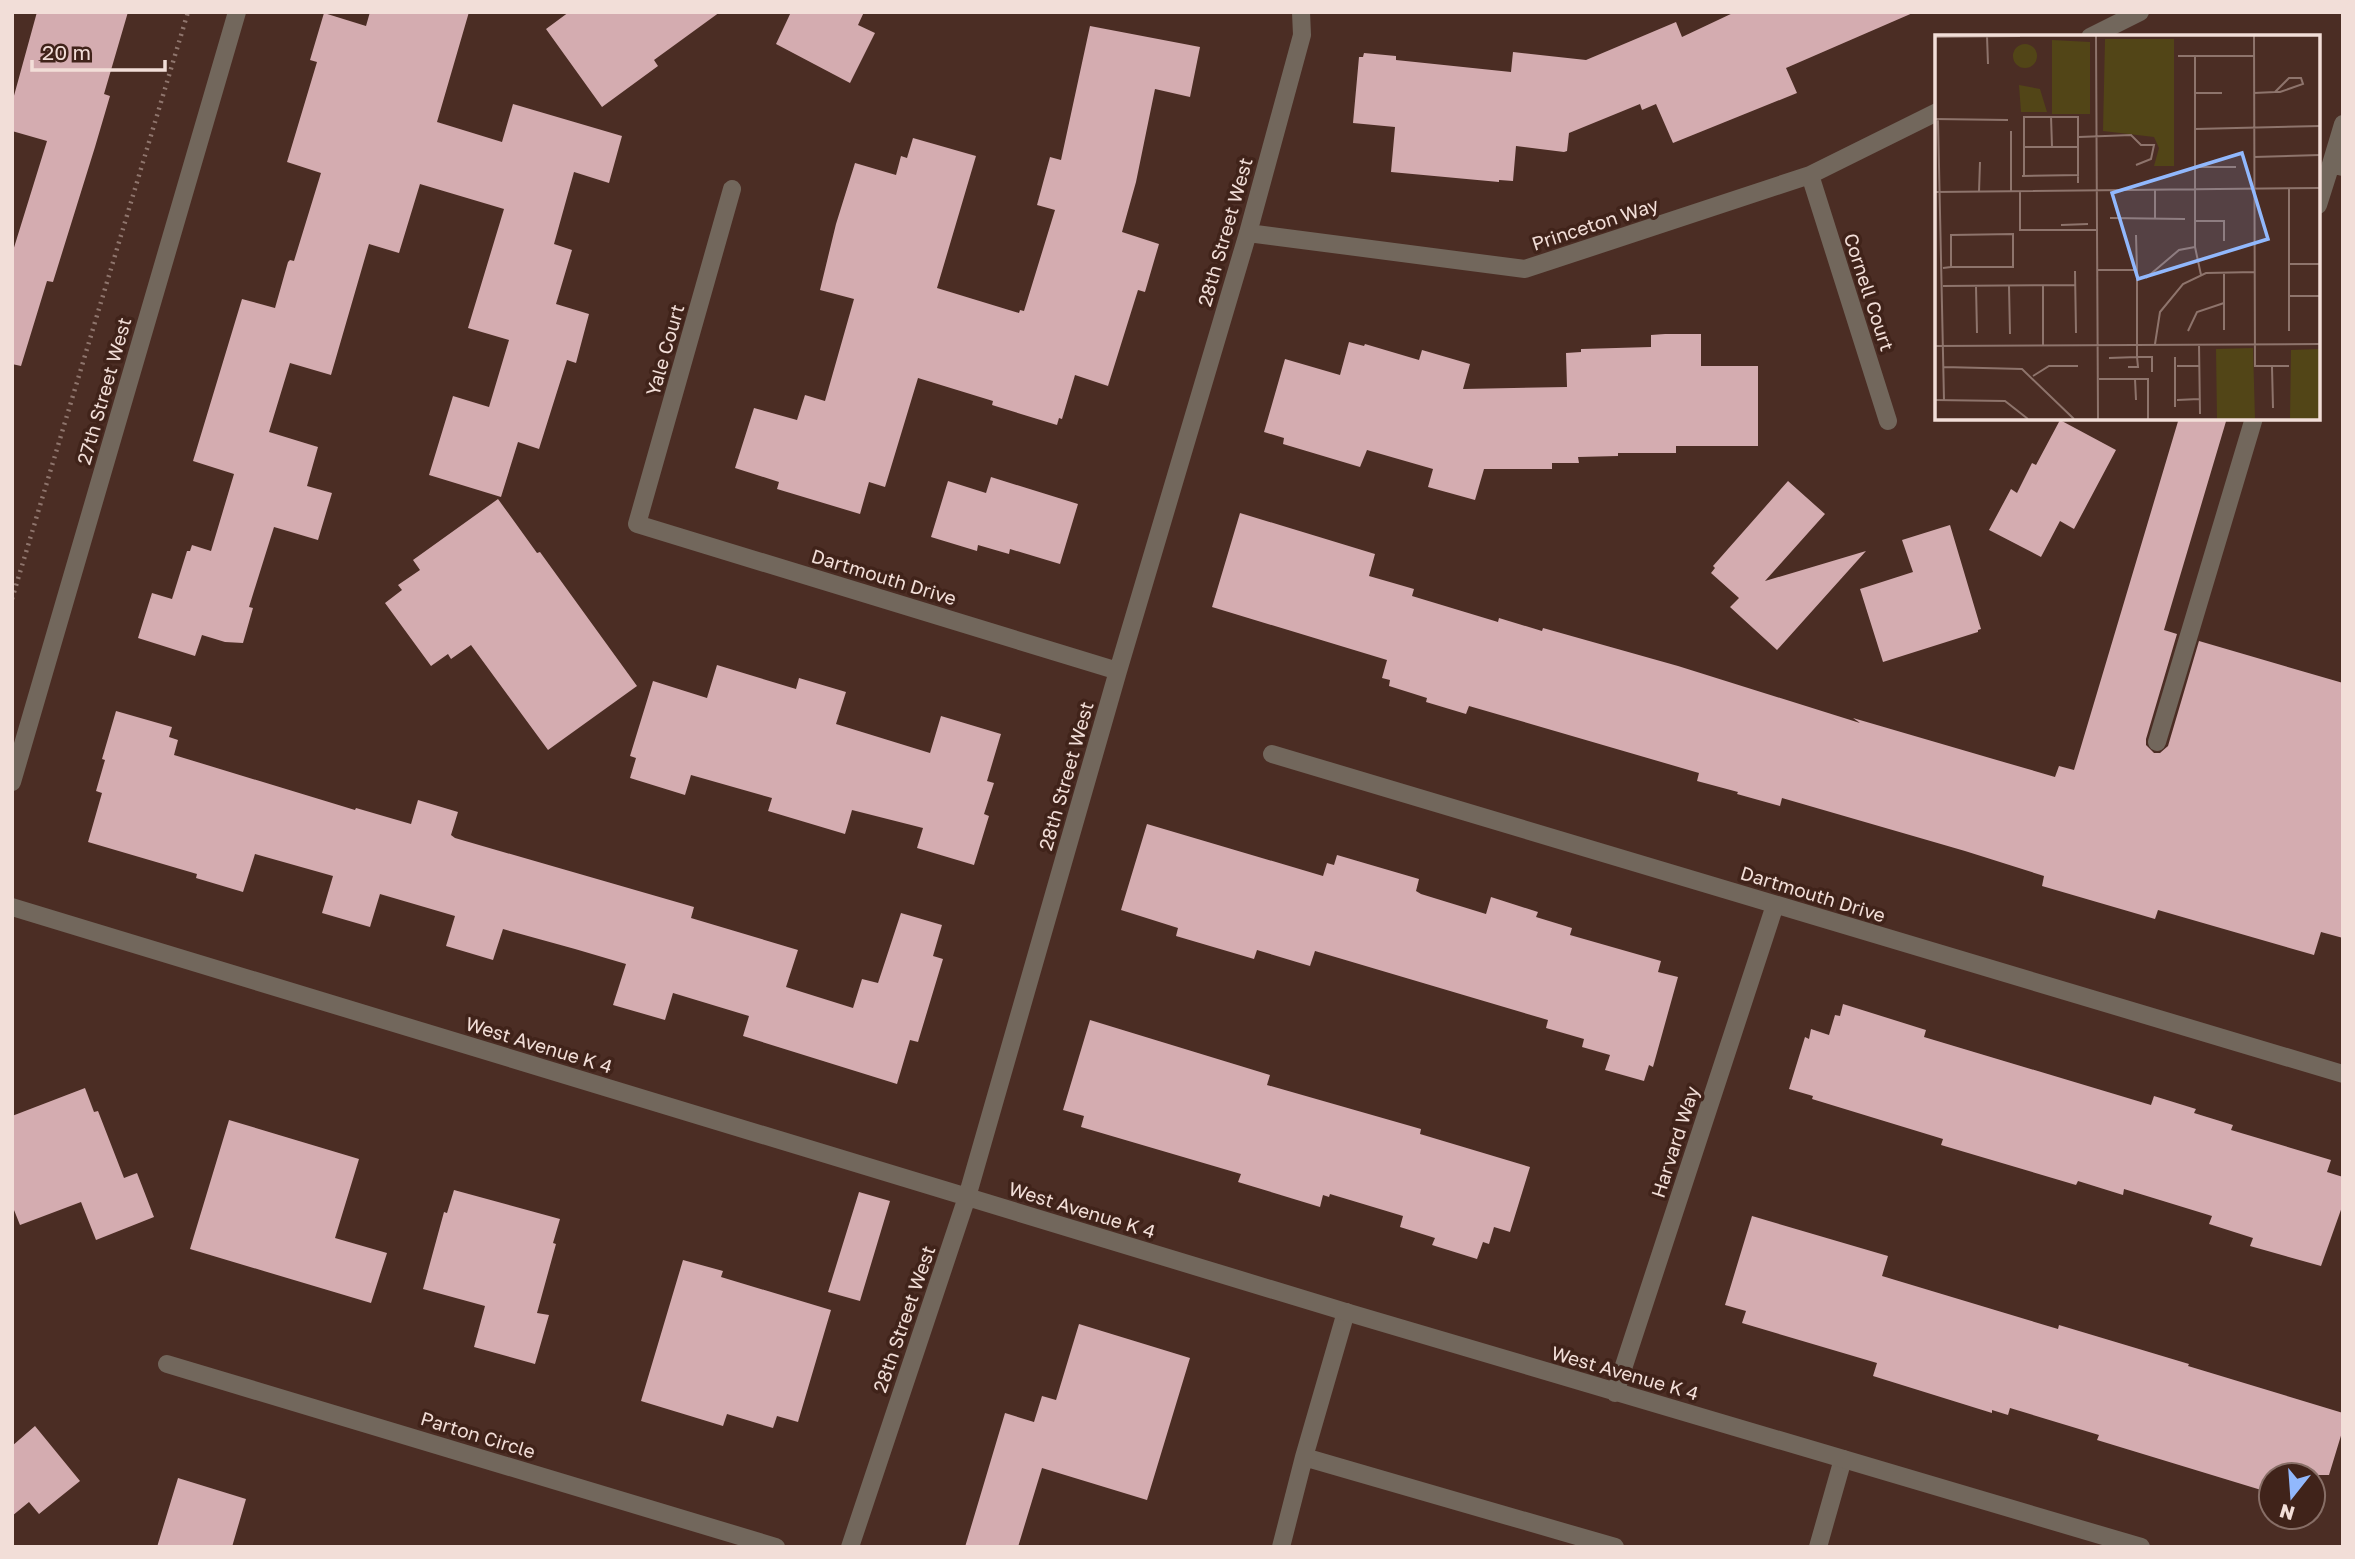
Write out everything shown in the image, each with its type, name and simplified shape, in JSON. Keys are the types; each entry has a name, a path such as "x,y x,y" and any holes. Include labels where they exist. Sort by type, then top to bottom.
{"street":[{"name":"27th Street West","path":"12,782 237,12"},
{"name":"28th Street West","path":"850,1547 967,1197 1118,671 1248,233 1301,35 1301,12"},
{"path":"2094,35 2140,12"},
{"name":"Princeton Way","path":"1248,233 1525,269 1810,175 1935,113"},
{"path":"2320,201 2337,165 2343,124"},
{"name":"Cornell Court","path":"1810,175 1888,421"},
{"name":"Yale Court","path":"637,524 733,189"},
{"path":"2157,742 2253,420"},
{"name":"Dartmouth Drive","path":"637,524 1118,671"},
{"name":"Dartmouth Drive","path":"1272,754 2343,1073"},
{"name":"Harvard Way","path":"1615,1393 1775,905"},
{"name":"West Avenue K 4","path":"12,907 1346,1312 1843,1459 2097,1541 2141,1547"},
{"path":"1281,1547 1346,1312"},
{"name":"Parton Circle","path":"167,1364 776,1547"},
{"path":"1304,1457 1615,1547"},
{"path":"1818,1547 1843,1459"}],"path":[{"path":"12,598 188,12"}],"building":[{"path":"37,12 128,12 104,94 110,96 95,147 53,282 47,281 21,366 12,364 12,254 47,141 12,131 12,103"},
{"path":"370,12 469,12 437,122 502,142 513,104 622,136 609,183 574,172 554,244 572,250 556,304 589,314 576,363 567,360 539,449 518,442 501,497 429,475 453,396 489,407 509,340 468,328 504,209 420,184 399,253 369,244 331,375 290,363 269,432 318,447 307,486 332,493 318,540 274,527 249,607 253,608 243,643 225,642 202,635 195,656 138,638 152,593 172,599 187,551 190,551 192,545 211,551 234,474 193,461 242,299 275,308 288,262 294,261 321,173 287,162 317,62 310,60 324,13 366,26"},
{"path":"569,12 720,12 654,60 658,66 602,107 546,29"},
{"path":"791,12 864,12 858,25 875,33 850,83 776,44"},
{"path":"1735,12 1915,12 1786,68 1797,93 1673,143 1656,104 1642,110 1640,104 1569,133 1567,151 1516,146 1513,181 1391,172 1395,127 1353,123 1359,57 1363,57 1364,53 1396,56 1396,60 1511,72 1513,52 1586,60 1676,22 1682,37"},
{"path":"1090,26 1200,47 1190,97 1155,89 1136,182 1122,232 1159,244 1145,292 1138,290 1108,386 1075,375 1062,419 1059,418 1057,425 992,405 993,401 918,378 885,487 869,482 860,514 777,489 779,482 735,468 754,408 797,420 805,395 825,401 854,299 820,290 836,224 855,163 896,175 901,156 907,158 913,138 976,156 937,288 1019,313 1020,310 1024,311 1055,210 1037,205 1050,157 1061,160"},
{"path":"1701,334 1701,366 1758,366 1758,446 1676,446 1676,453 1618,453 1618,456 1578,457 1579,463 1552,463 1552,469 1484,469 1475,500 1428,487 1433,469 1367,450 1360,467 1283,444 1284,438 1264,432 1285,359 1340,375 1349,342 1419,360 1422,350 1470,364 1463,389 1567,387 1566,353 1581,352 1581,349 1651,347 1651,335"},
{"path":"2060,420 2116,450 2074,529 2060,521 2041,557 1989,530 2011,489 2017,493 2032,463 2036,465"},
{"path":"2178,420 2226,420 2164,630 2177,634 2146,745 2154,753 2160,753 2168,746 2199,641 2343,683 2343,938 2321,932 2314,955 2158,910 2155,919 2042,886 2044,876 1965,851 1782,798 1780,806 1737,794 1738,792 1697,781 1699,773 1469,706 1466,714 1426,702 1427,698 1389,686 1390,680 1382,678 1387,660 1212,607 1240,513 1375,554 1369,576 1414,589 1412,596 1498,622 1499,618 1542,631 1543,628 1678,666 1860,723 1853,718 2055,777 2059,766 2074,770"},
{"path":"991,477 1078,504 1060,564 1010,549 1009,554 978,545 977,551 931,537 948,481 986,493"},
{"path":"1788,481 1825,514 1765,581 1866,551 1777,650 1730,607 1739,598 1711,573 1715,568 1713,566"},
{"path":"498,499 637,686 548,750 471,645 451,659 448,654 431,666 385,603 402,590 398,585 420,570 413,560"},
{"path":"1950,525 1981,629 1883,662 1860,589 1913,572 1902,540"},
{"path":"717,665 796,689 799,678 846,692 836,724 930,753 941,716 1001,734 987,781 994,783 984,814 989,816 974,865 917,848 923,828 852,810 845,834 768,811 772,798 691,775 685,795 630,778 636,758 630,756 653,681 707,698"},
{"path":"116,711 172,727 169,737 178,740 174,755 355,810 356,808 411,824 418,800 458,812 451,835 455,838 694,907 691,918 798,950 786,987 853,1008 862,979 878,983 901,913 942,925 933,956 943,959 918,1042 910,1040 897,1084 743,1036 749,1016 673,993 665,1020 613,1005 626,964 503,929 493,960 446,946 455,916 380,894 370,927 322,913 333,876 255,854 243,892 196,878 197,874 88,842 102,793 96,791 105,760 102,759"},
{"path":"1147,824 1323,876 1327,863 1334,865 1337,855 1419,879 1416,891 1421,894 1486,914 1491,897 1538,912 1536,917 1572,928 1570,935 1661,961 1658,972 1678,977 1653,1067 1649,1065 1644,1081 1605,1070 1610,1055 1582,1047 1584,1039 1546,1028 1548,1020 1315,951 1310,966 1257,950 1254,959 1176,936 1178,928 1121,910"},
{"path":"1843,1004 1926,1030 1924,1037 2151,1105 2154,1096 2196,1109 2194,1113 2233,1125 2231,1130 2331,1160 2327,1172 2343,1177 2343,1204 2321,1266 2250,1246 2253,1238 2209,1224 2212,1216 2124,1189 2123,1195 2078,1181 2076,1185 1941,1145 1943,1139 1812,1099 1813,1096 1789,1089 1805,1037 1809,1039 1811,1029 1829,1035 1835,1015 1840,1016"},
{"path":"1090,1020 1270,1075 1267,1085 1421,1129 1420,1134 1530,1167 1510,1232 1494,1227 1489,1244 1483,1242 1477,1259 1432,1245 1435,1238 1400,1227 1403,1216 1330,1194 1329,1197 1323,1195 1320,1207 1238,1182 1241,1174 1081,1127 1084,1116 1063,1110"},
{"path":"85,1088 94,1112 98,1111 124,1178 137,1173 154,1217 96,1240 81,1202 20,1225 12,1205 12,1116"},
{"path":"229,1120 359,1159 335,1238 387,1253 371,1303 190,1249"},
{"path":"454,1190 560,1219 537,1313 549,1315 535,1364 474,1347 485,1306 423,1289 444,1212 447,1213"},
{"path":"859,1192 890,1201 860,1301 828,1292"},
{"path":"1752,1216 1888,1256 1882,1276 2058,1329 2059,1325 2343,1413 2343,1429 2329,1475 2327,1461 2257,1461 2257,1489 2097,1440 2099,1435 2010,1408 2008,1415 1992,1410 1992,1413 1873,1376 1877,1363 1742,1323 1746,1311 1725,1305"},
{"path":"683,1260 723,1271 721,1277 831,1310 798,1422 777,1416 773,1428 727,1414 723,1426 641,1401"},
{"path":"1079,1324 1190,1358 1147,1500 1042,1468 1018,1547 965,1547 1005,1413 1034,1422 1042,1396 1056,1400"},
{"path":"35,1426 80,1481 39,1514 29,1502 12,1516 12,1446"},
{"path":"178,1478 246,1499 232,1547 157,1547"}]}
